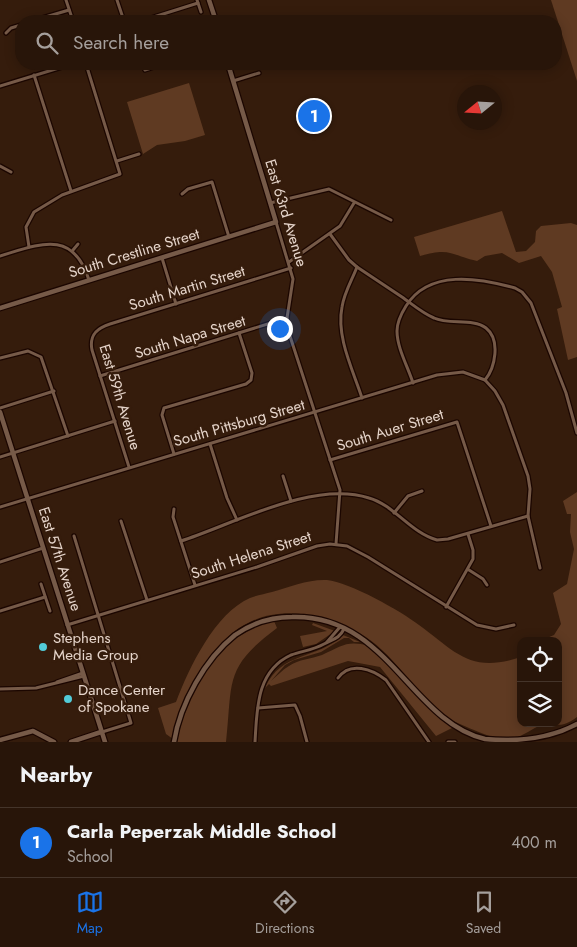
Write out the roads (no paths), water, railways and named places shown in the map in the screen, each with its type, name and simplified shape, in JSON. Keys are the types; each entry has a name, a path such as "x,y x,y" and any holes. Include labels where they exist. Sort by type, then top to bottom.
{"main road":[{"path":"209,0 214,15"},
{"name":"East 63rd Avenue","path":"230,70 276,222"},
{"name":"South Crestline Street","path":"0,308 276,222"},
{"name":"East 57th Avenue","path":"0,412 105,742"},
{"path":"174,742 182,715 193,691 218,652 238,633 260,622 285,617 313,618 342,628 382,654 438,712 461,728 485,741 534,740 559,734 577,724"},
{"path":"0,740 30,731 54,742"},
{"path":"71,742 102,732"}],"street":[{"path":"66,0 71,15"},
{"path":"117,0 122,15"},
{"path":"159,15 198,2 201,12"},
{"path":"52,15 69,10"},
{"path":"6,32 15,27"},
{"path":"0,86 51,70"},
{"path":"29,247 26,227 28,219 34,212 71,191 120,174 88,70"},
{"path":"234,81 259,73"},
{"path":"34,75 71,191"},
{"path":"117,161 139,154"},
{"path":"0,166 11,172"},
{"path":"182,194 188,189 212,182 229,237"},
{"path":"270,203 329,189 339,192 354,202 391,220"},
{"path":"289,262 330,234 346,218 354,202"},
{"name":"East 63rd Avenue","path":"276,222 291,268 293,287 287,318 289,334 341,494 336,544"},
{"path":"330,234 357,267 434,318 479,325 486,329 492,337 495,363 492,372 485,380 500,397 528,476 530,489 528,516 540,568"},
{"path":"0,256 29,247 51,243 72,250 84,266 89,280"},
{"path":"72,250 78,244"},
{"path":"162,258 176,304"},
{"path":"357,267 344,298 341,320 344,344 362,398"},
{"name":"South Martin Street","path":"93,335 102,327 291,268"},
{"path":"413,383 397,334 398,321 416,294 431,285 453,278 507,286 522,292 531,303 572,410 577,434"},
{"name":"South Napa Street","path":"100,376 287,318"},
{"path":"174,454 162,415 163,410 168,406 246,384 251,380 252,373 239,334"},
{"name":"East 59th Avenue","path":"93,335 91,346 129,467"},
{"path":"0,358 22,351 35,353 44,362 68,436"},
{"name":"South Pittsburg Street","path":"0,507 446,373 459,372 485,380"},
{"path":"0,408 54,391"},
{"path":"0,457 114,422"},
{"name":"South Auer Street","path":"330,460 457,422 491,526"},
{"path":"210,444 227,498 237,520"},
{"path":"283,476 291,501"},
{"path":"394,513 408,496 422,491"},
{"path":"181,541 291,501 341,494 369,498 434,540 468,534 528,516"},
{"path":"174,509 173,517 195,585"},
{"path":"122,521 147,600"},
{"path":"446,606 469,570 473,550 468,534"},
{"path":"74,536 97,616 132,723 102,732"},
{"name":"South Helena Street","path":"67,625 257,567 317,546 336,544 347,546 368,557 467,620 487,628 496,629 514,625"},
{"path":"0,562 43,548"},
{"path":"469,570 483,579 487,586"},
{"path":"41,584 50,610"},
{"path":"0,611 45,597"},
{"path":"255,742 261,688 276,666 289,656 315,649 327,642 342,628"},
{"path":"338,678 342,672 356,668 377,673 390,685 429,742"},
{"path":"0,689 36,688 83,674"},
{"path":"258,708 295,705 307,742"},
{"path":"448,742 455,742"}],"place":[{"name":"Carla Peperzak Middle School","path":"314,116"},
{"name":"Stephens Media Group","path":"43,647"},
{"name":"Dance Center of Spokane","path":"68,699"}]}
